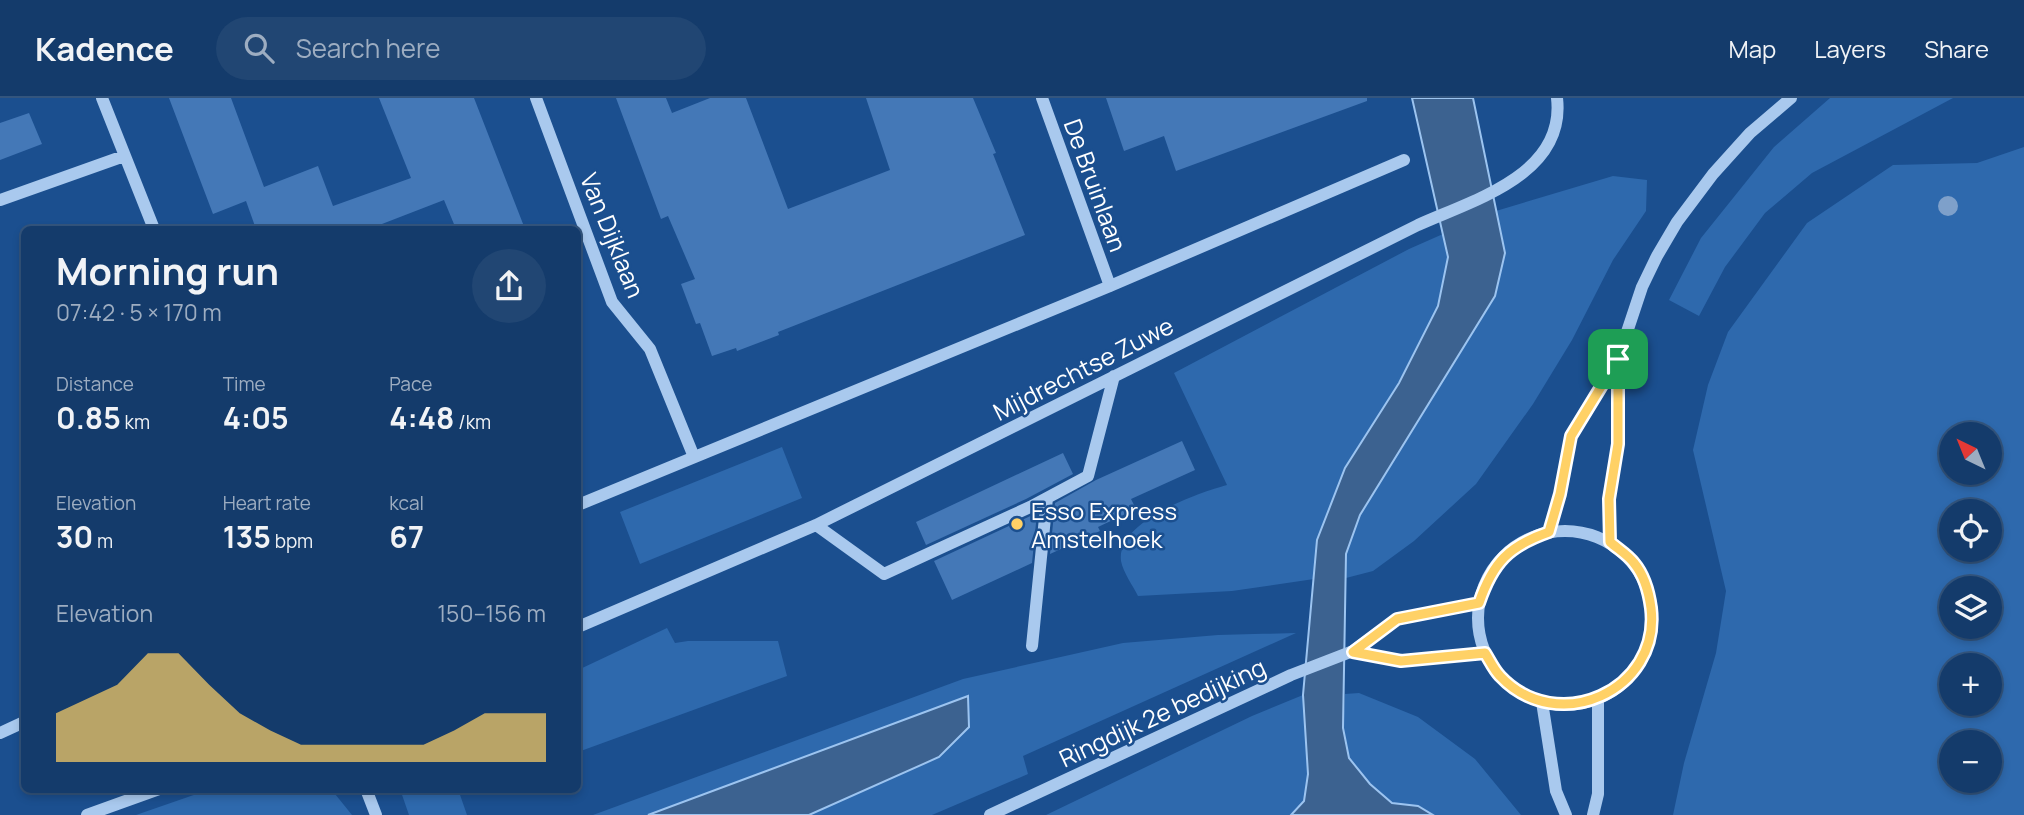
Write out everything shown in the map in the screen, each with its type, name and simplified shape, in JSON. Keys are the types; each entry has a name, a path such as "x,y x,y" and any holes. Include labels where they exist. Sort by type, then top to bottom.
{"street":[{"path":"102,98 153,226"},
{"name":"Van Dijklaan","path":"536,98 612,302 650,349 694,457"},
{"name":"De Bruinlaan","path":"1042,98 1110,286"},
{"name":"Mijdrechtse Zuwe","path":"581,626 816,525 1418,225 1500,187 1525,172 1547,149 1559,113 1558,98"},
{"path":"1549,532 1560,494 1571,436 1618,359 1642,287 1677,222 1722,164 1751,133 1791,98"},
{"path":"0,200 124,156"},
{"path":"581,504 1110,286 1404,160"},
{"path":"1610,542 1609,499 1618,444 1618,359"},
{"path":"816,525 884,574 1046,498 1088,476 1114,376"},
{"path":"1032,646 1046,498"},
{"path":"1579,531 1610,542 1634,563 1649,592 1653,624 1645,655 1625,681 1598,698 1567,705 1542,702 1518,691 1499,675 1485,653 1479,628 1479,603 1488,578 1503,556 1524,540 1549,532 1579,531"},
{"name":"Ringdijk 2e bedijking","path":"989,815 1291,675 1353,652 1397,619 1479,603"},
{"path":"1353,652 1401,661 1485,653"},
{"path":"1593,815 1598,794 1598,698"},
{"path":"1542,702 1556,791 1566,815"},
{"path":"0,733 21,723"},
{"path":"88,815 148,793"},
{"path":"368,793 376,815"}],"shaded area":[{"path":"1412,98 1473,98 1505,253 1495,296 1360,515 1346,554 1343,728 1349,758 1370,784 1392,803 1418,806 1433,815 1291,815 1304,801 1308,774 1303,695 1317,540 1345,468 1399,383 1438,306 1448,257"},
{"path":"1830,98 1953,98 1812,173 1765,213 1725,267 1699,316 1669,300 1701,238 1774,147"},
{"path":"2024,147 2024,815 1673,815 1684,763 1716,653 1726,591 1693,450 1708,385 1728,332 1807,223 1893,165 1977,163"},
{"path":"1613,176 1647,180 1646,211 1613,260 1572,340 1533,404 1476,484 1414,541 1373,571 1346,578 1346,554 1360,515 1409,432 1505,253 1496,211"},
{"path":"1443,234 1448,257 1438,306 1317,540 1314,579 1232,591 1138,596 1121,561 1123,547 1131,533 1145,521 1179,502 1227,485 1174,373 1409,249"},
{"path":"782,447 802,498 640,564 620,512"},
{"path":"667,628 675,643 778,641 787,676 581,751 581,669"},
{"path":"1296,633 1023,756 1028,774 932,815 809,815 939,757 968,697 648,815 593,815 963,679 1123,643 1218,635"},
{"path":"1359,693 1418,717 1475,759 1521,815 1433,815 1418,806 1392,803 1370,784 1349,758 1343,728 1345,694"},
{"path":"1303,695 1308,774 1304,801 1291,815 1046,815 1252,716"},
{"path":"968,696 969,727 939,757 809,815 648,815"},
{"path":"199,793 334,793 352,815 136,815"},
{"path":"401,793 459,793 467,815 409,815"}],"building":[{"path":"169,98 231,98 264,187 318,166 333,206 411,178 379,98 474,98 524,226 455,226 444,200 377,226 255,226 246,201 213,214"},
{"path":"616,98 666,98 672,113 710,98 746,98 788,209 890,170 866,98 973,98 1025,235 778,332 779,335 737,351 736,348 712,356 681,284 695,279 668,216 661,219"},
{"path":"1106,98 1367,98 1367,101 1176,171 1164,136 1124,151"},
{"path":"29,113 42,144 0,160 0,123"},
{"path":"1182,441 1195,470 1131,499 1136,509 1098,527 1100,531 1050,554 1055,503 1096,480"},
{"path":"1063,453 1073,474 926,545 916,522"},
{"path":"1037,513 1032,563 952,600 934,561"}],"place":[{"name":"Esso Express Amstelhoek","path":"1017,524"}],"route":[{"path":"1618,359 1618,444 1609,499 1610,542 1634,563 1649,592 1653,624 1645,655 1625,681 1598,698 1567,705 1542,702 1518,691 1499,675 1485,653 1401,661 1353,652 1397,619 1479,603 1488,578 1503,556 1524,540 1549,532 1560,494 1571,436 1618,359"}]}
